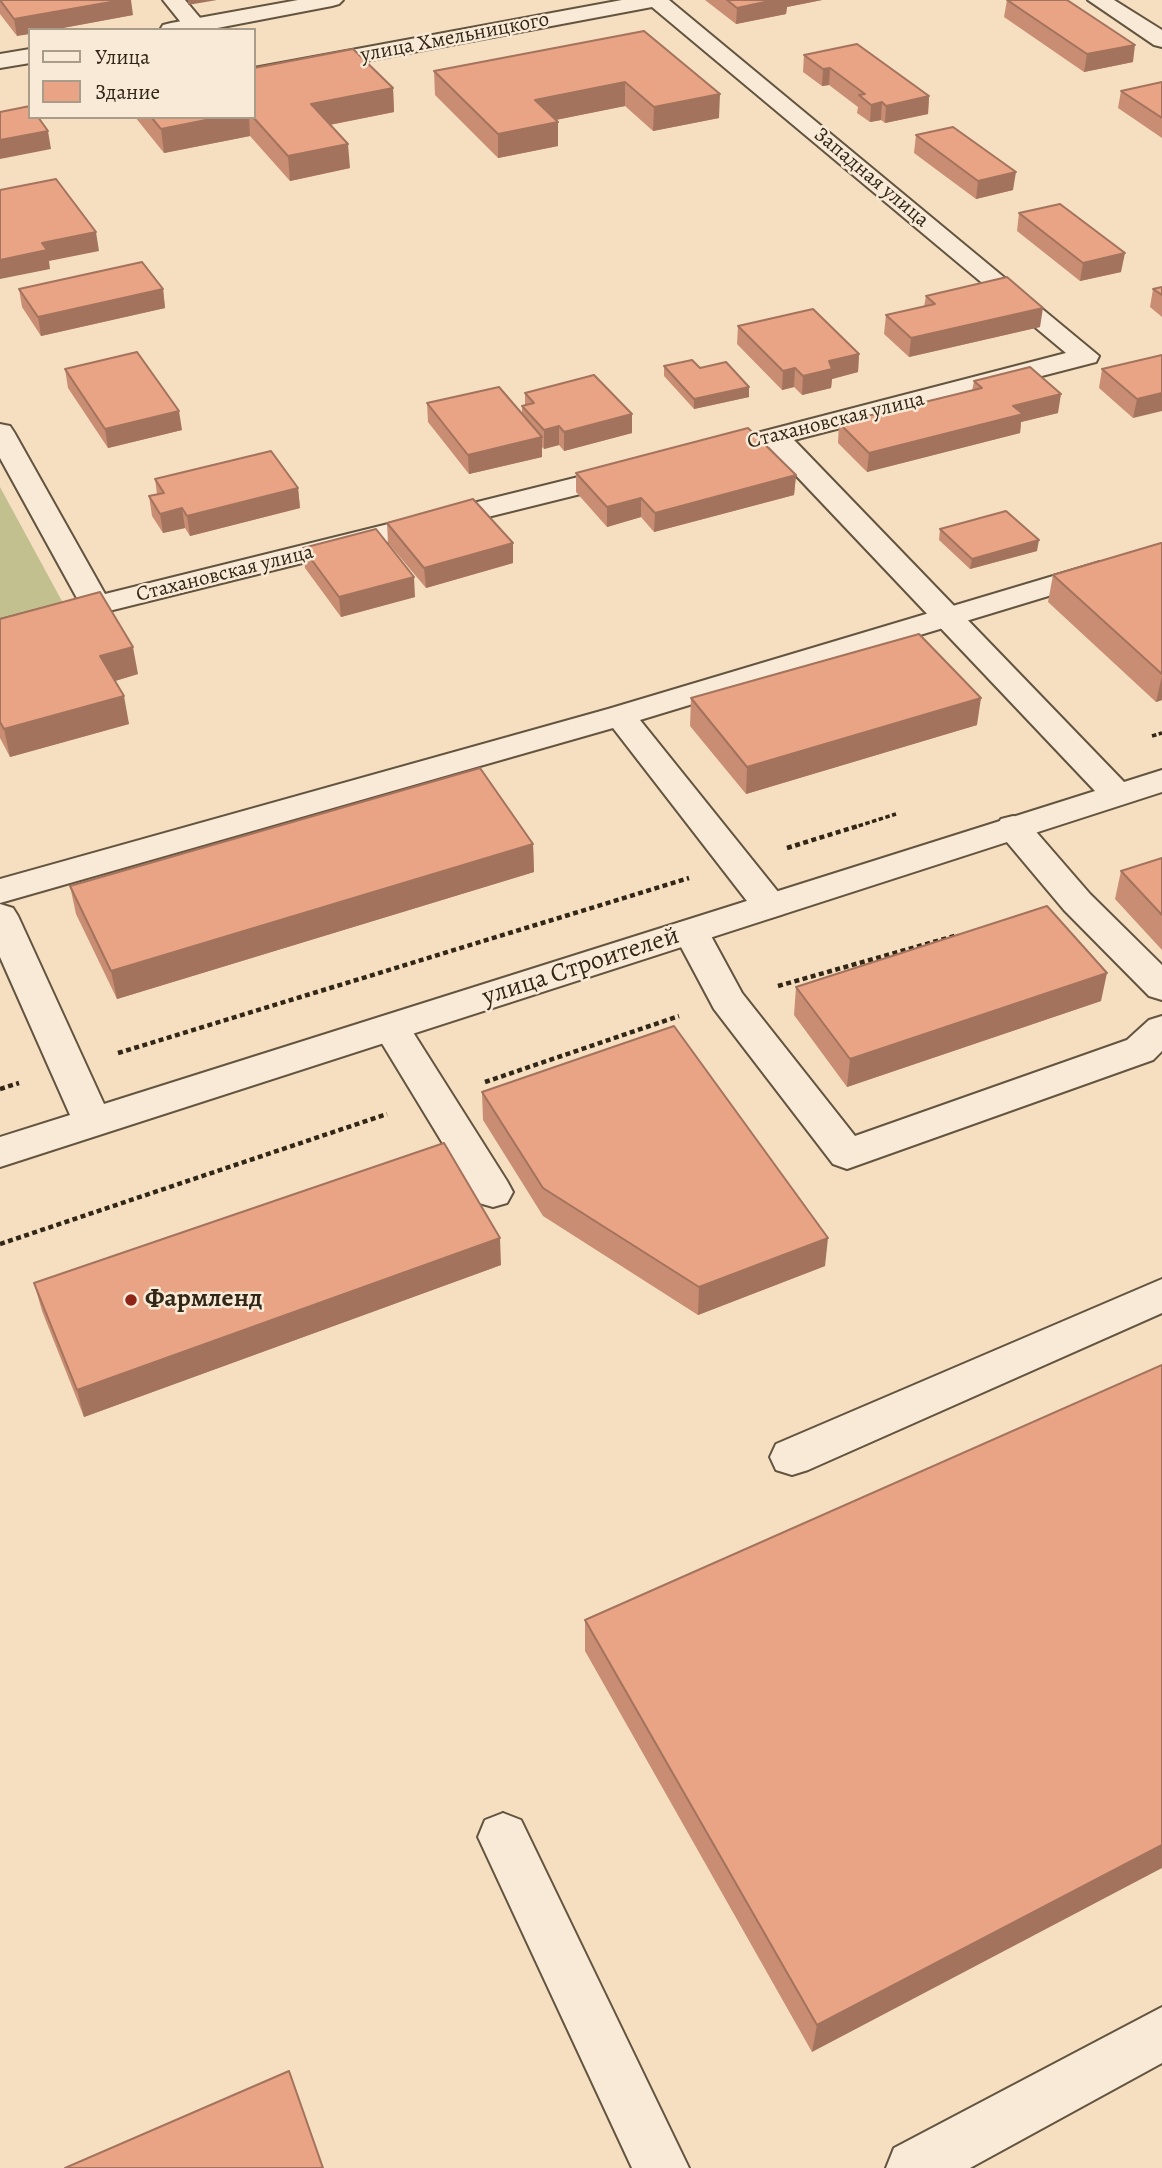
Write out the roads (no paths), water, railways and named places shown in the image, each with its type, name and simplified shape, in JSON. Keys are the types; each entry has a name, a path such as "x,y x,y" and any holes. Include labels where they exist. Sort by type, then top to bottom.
{"street":[{"path":"174,0 195,25"},
{"path":"181,28 332,0"},
{"name":"улица Хмельницкого","path":"256,75 656,0"},
{"name":"Западная улица","path":"656,0 1086,356"},
{"path":"1099,0 1162,40"},
{"path":"0,61 28,56"},
{"name":"Стахановская улица","path":"0,629 775,437 1086,356"},
{"path":"0,432 97,606"},
{"path":"775,437 1118,795"},
{"path":"0,891 620,716 1127,563"},
{"path":"620,716 770,906"},
{"name":"улица Строителей","path":"0,1152 1162,781"},
{"path":"1013,827 1077,902 1162,987"},
{"path":"0,916 93,1123"},
{"path":"691,932 727,1000 847,1154 1140,1050 1162,1029"},
{"path":"391,1027 493,1192"},
{"path":"792,1457 1162,1296"},
{"path":"503,1837 661,2168"},
{"path":"914,2168 1162,2034"}],"place":[{"name":"Фармленд","path":"131,1300"}]}
